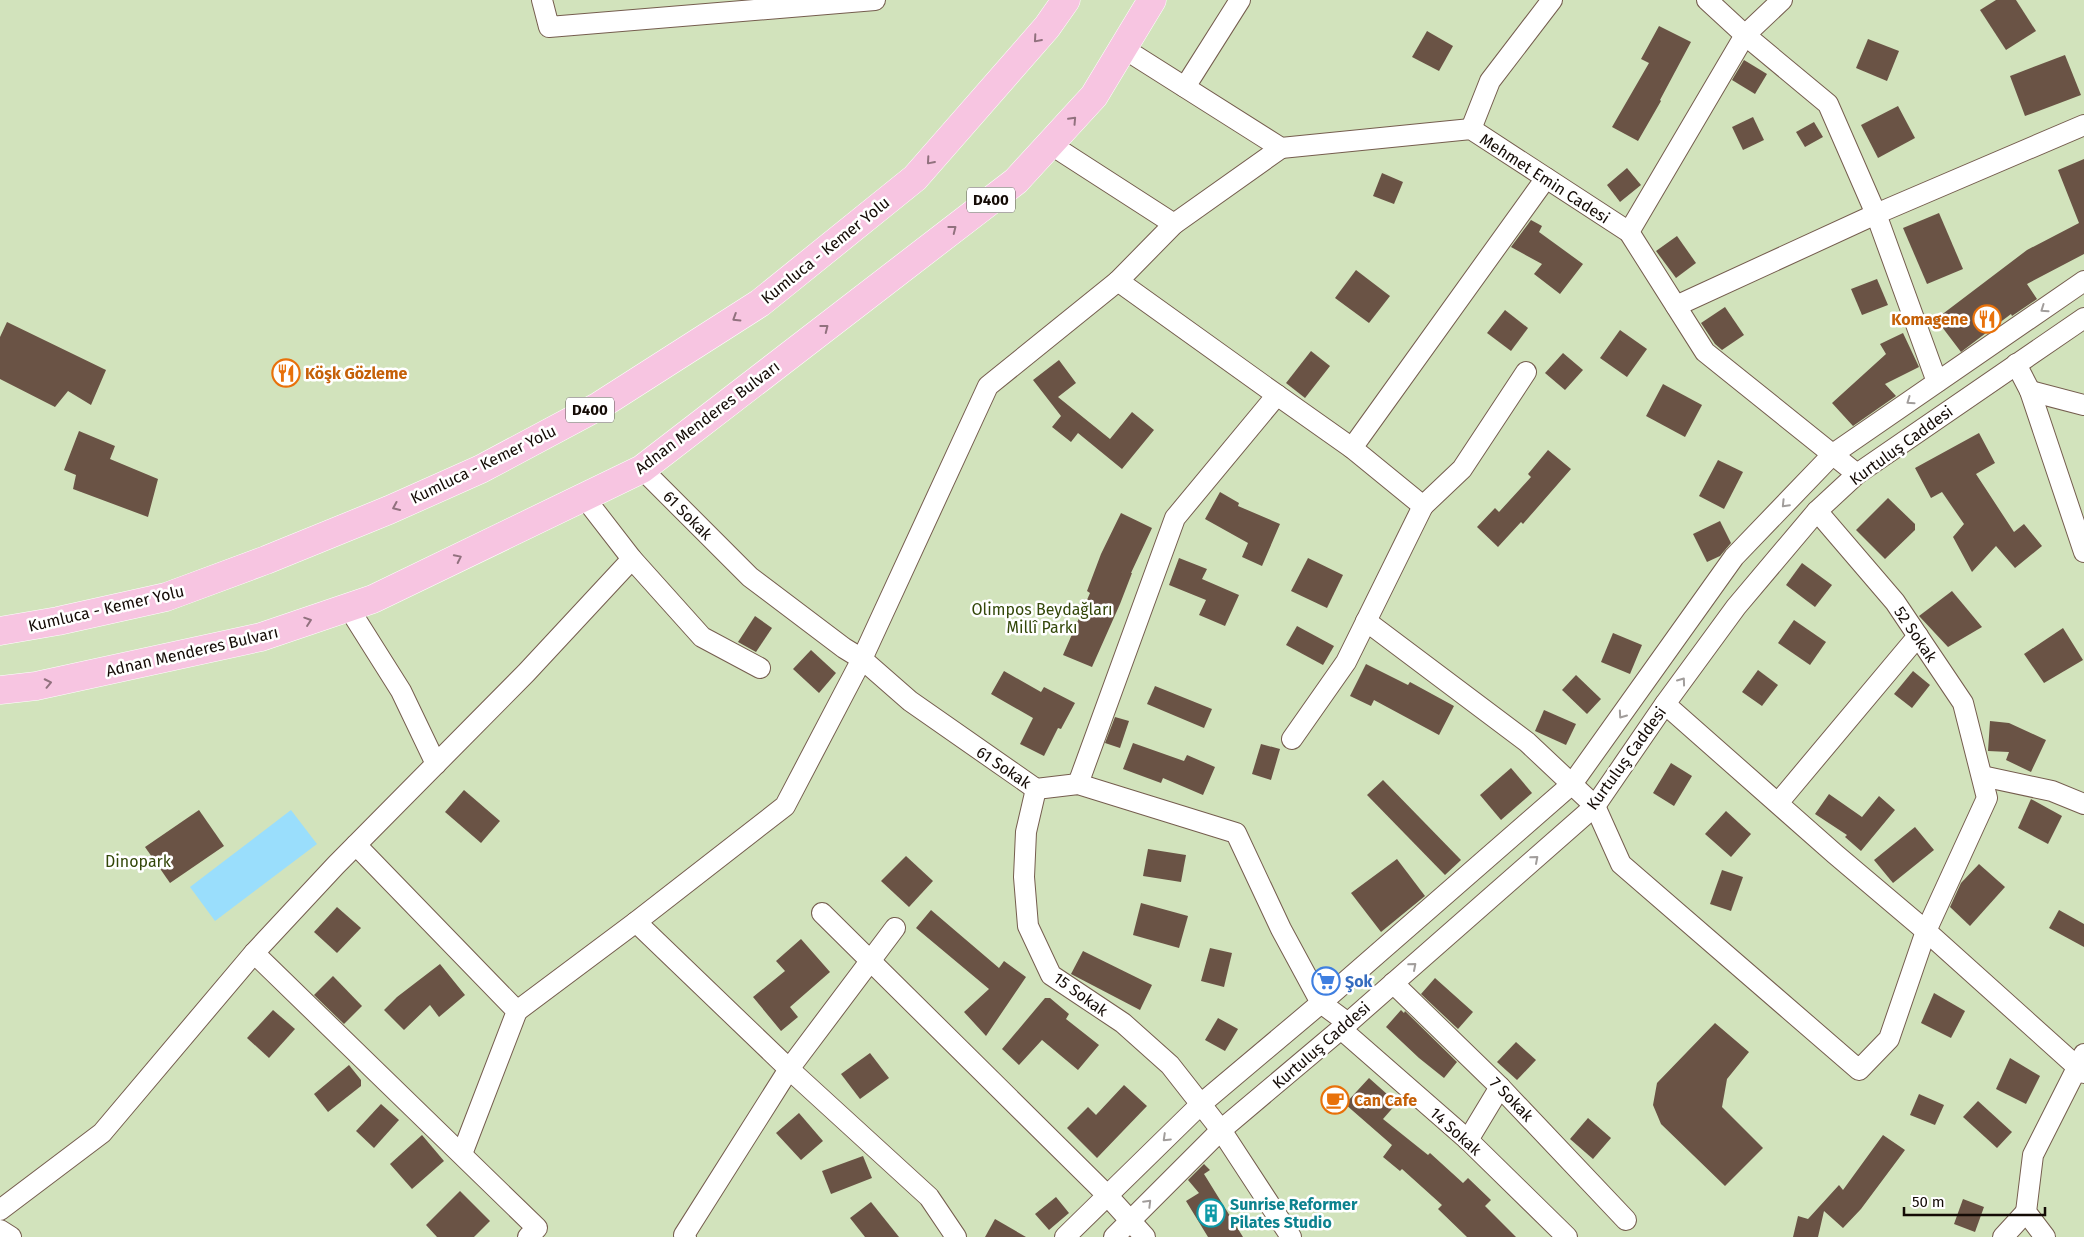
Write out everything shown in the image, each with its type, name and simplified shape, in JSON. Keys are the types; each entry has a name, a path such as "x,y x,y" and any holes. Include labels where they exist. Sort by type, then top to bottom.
{"highway":[{"name":"Kumluca - Kemer Yolu","path":"0,631 58,621 166,597 266,560 389,510 481,469 599,406 760,303 915,178 1047,27 1066,0"},
{"name":"Adnan Menderes Bulvarı","path":"0,690 36,686 261,637 372,598 642,469 1016,181 1094,96 1152,0"}],"street":[{"path":"542,0 549,27 875,0"},
{"path":"1185,87 1240,0"},
{"path":"1471,129 1490,81 1552,0"},
{"path":"1707,0 1745,35 1828,104 1876,214 1937,382"},
{"path":"1629,232 1745,35 1782,0"},
{"path":"462,1154 517,1011 636,922 785,806 862,659 988,386 1118,281 1174,224 1281,148 1123,48"},
{"path":"1676,306 1876,214 2084,125"},
{"name":"Mehmet Emin Cadesi","path":"1281,148 1471,129 1629,232 1705,352 1857,474"},
{"path":"1050,144 1174,224"},
{"path":"1352,448 1546,178"},
{"path":"1118,281 1352,448 1424,506"},
{"name":"Kurtuluş Caddesi","path":"1065,1237 1201,1104 1321,1003 1572,784 1734,557 1833,454 2084,281"},
{"name":"Kurtuluş Caddesi","path":"1114,1237 1221,1130 1344,1026 1595,806 1736,607 1817,511 1857,474 2084,318"},
{"path":"2016,364 2030,391 2084,552"},
{"path":"1292,739 1346,662 1424,506 1462,470 1526,372"},
{"path":"2030,391 2084,405"},
{"path":"1078,784 1175,518 1277,395"},
{"name":"61 Sokak","path":"642,469 750,577 844,648 862,659 910,701 1036,789 1078,784 1236,833 1281,930 1321,1003 1344,1026"},
{"path":"584,497 632,559 702,637 760,668"},
{"name":"52 Sokak","path":"1817,511 1894,602 1963,703 1982,776 1987,798 1926,931"},
{"path":"0,1210 102,1133 254,953 356,845 526,673 632,559"},
{"path":"348,607 401,691 436,764"},
{"path":"1366,621 1527,742 1595,806 1621,864 1859,1070 1889,1039 1926,931"},
{"path":"1778,803 1918,636"},
{"path":"1666,704 2082,1065 2033,1155 2026,1212 2003,1237"},
{"path":"1982,776 2052,791 2084,804"},
{"name":"15 Sokak","path":"1036,789 1026,832 1024,877 1028,926 1051,974 1123,1024 1170,1065 1221,1130 1291,1237"},
{"path":"356,845 517,1011"},
{"path":"822,913 1107,1195 1145,1237"},
{"path":"636,922 789,1069 929,1197 956,1237"},
{"path":"684,1236 789,1069 895,928"},
{"path":"254,953 537,1228 528,1237"},
{"name":"7 Sokak","path":"1393,983 1500,1087 1626,1220"},
{"name":"14 Sokak","path":"1344,1026 1468,1140 1567,1237"},
{"path":"1468,1140 1500,1087"},
{"path":"2026,1212 2045,1237"},
{"path":"0,1230 11,1237"}],"green space":[{"name":"Olimpos Beydağları Millî Parkı","path":"0,0 2084,0 2084,1237 0,1237"}],"water":[{"path":"291,810 317,844 215,921 190,887"}],"building":[{"path":"1996,0 2016,0 2036,31 2006,50 1980,10"},
{"path":"1659,26 1691,42 1638,141 1612,127 1649,63 1641,59"},
{"path":"1427,31 1453,46 1439,71 1412,57"},
{"path":"1868,39 1899,51 1887,81 1856,68"},
{"path":"2065,55 2081,95 2025,116 2010,76"},
{"path":"1744,60 1767,74 1755,94 1732,80"},
{"path":"1898,106 1915,138 1878,158 1861,125"},
{"path":"1753,117 1764,140 1743,150 1732,127"},
{"path":"1814,122 1823,137 1805,147 1796,132"},
{"path":"2084,159 2084,254 2027,284 2037,299 2012,316 2011,314 1961,352 1936,319 2027,250 2079,223 2058,170"},
{"path":"1627,168 1641,185 1620,202 1607,185"},
{"path":"1382,173 1403,182 1394,204 1373,196"},
{"path":"1939,213 1963,269 1927,284 1903,228"},
{"path":"1531,220 1542,226 1539,232 1583,264 1560,294 1534,274 1542,264 1511,247"},
{"path":"1677,236 1696,263 1676,278 1656,251"},
{"path":"1356,270 1390,296 1369,323 1335,298"},
{"path":"1877,279 1888,305 1862,315 1851,289"},
{"path":"1725,307 1744,335 1722,350 1715,344 1701,323"},
{"path":"1505,310 1528,328 1511,351 1487,333"},
{"path":"7,322 106,370 91,405 68,391 55,407 0,379 0,337"},
{"path":"1620,330 1647,349 1627,377 1600,358"},
{"path":"1903,333 1919,367 1885,384 1896,396 1853,426 1832,403 1886,354 1880,344"},
{"path":"1311,351 1330,366 1305,398 1286,383"},
{"path":"1563,353 1583,370 1565,390 1545,373"},
{"path":"1059,360 1076,383 1058,397 1110,439 1132,412 1154,430 1122,469 1078,433 1071,442 1052,427 1061,416 1033,380"},
{"path":"1663,384 1702,405 1685,437 1646,416"},
{"path":"79,431 115,446 110,459 158,479 148,517 73,489 76,475 64,470"},
{"path":"1979,433 1995,463 1976,474 2014,532 2024,524 2042,546 2015,568 1996,546 1972,572 1953,537 1964,524 1942,492 1931,498 1915,468"},
{"path":"1548,450 1571,469 1523,524 1521,522 1498,547 1477,527 1495,508 1499,512 1531,477 1528,474"},
{"path":"1718,460 1743,472 1724,509 1699,496"},
{"path":"1220,492 1239,503 1238,506 1280,524 1262,566 1242,557 1248,543 1205,519"},
{"path":"1888,498 1915,524 1915,530 1885,559 1856,530"},
{"path":"1121,513 1152,528 1092,667 1063,655 1090,593 1087,591 1101,554"},
{"path":"1720,521 1731,543 1720,556 1707,562 1693,534"},
{"path":"1179,558 1207,569 1202,579 1239,595 1225,626 1199,615 1206,600 1169,585"},
{"path":"1308,558 1343,575 1327,608 1291,591"},
{"path":"1802,563 1832,585 1815,607 1786,585"},
{"path":"1952,591 1982,627 1948,647 1919,616"},
{"path":"755,616 772,628 756,652 738,642"},
{"path":"1794,620 1826,642 1810,665 1778,643"},
{"path":"1297,626 1334,646 1323,665 1286,645"},
{"path":"2063,628 2083,660 2044,683 2024,654"},
{"path":"1613,633 1642,645 1630,674 1601,662"},
{"path":"811,650 836,673 819,693 793,669"},
{"path":"1366,664 1408,685 1410,682 1454,706 1439,735 1374,700 1371,706 1350,696"},
{"path":"1758,670 1778,685 1762,706 1742,692"},
{"path":"1004,671 1041,692 1044,687 1075,703 1061,729 1058,728 1044,756 1020,744 1033,718 991,694"},
{"path":"1913,671 1930,685 1912,708 1894,694"},
{"path":"1576,675 1601,699 1587,714 1562,690"},
{"path":"1155,686 1212,709 1204,728 1147,704"},
{"path":"1544,710 1576,724 1566,745 1535,731"},
{"path":"1115,717 1129,721 1120,748 1105,743"},
{"path":"1990,721 2009,723 2046,740 2031,772 2006,760 2009,752 1988,751"},
{"path":"1133,743 1184,761 1187,755 1215,767 1203,795 1163,778 1161,783 1123,769"},
{"path":"1261,744 1280,749 1271,780 1252,774"},
{"path":"1671,763 1692,776 1674,806 1653,793"},
{"path":"1511,768 1532,793 1501,820 1480,795"},
{"path":"1383,780 1461,860 1445,875 1367,795"},
{"path":"464,790 500,821 481,843 445,812"},
{"path":"1829,794 1862,817 1879,796 1895,810 1861,851 1845,837 1847,835 1815,814"},
{"path":"2031,799 2062,816 2048,844 2018,828"},
{"path":"199,810 224,846 170,883 145,847"},
{"path":"1726,811 1751,834 1731,857 1705,834"},
{"path":"1915,827 1934,850 1893,883 1874,860"},
{"path":"1148,849 1186,855 1181,882 1143,876"},
{"path":"906,856 933,881 909,907 881,881"},
{"path":"1397,859 1425,896 1381,932 1351,893"},
{"path":"1979,864 2005,887 1970,926 1950,907 1961,883"},
{"path":"1722,870 1743,877 1731,911 1710,904"},
{"path":"1141,903 1188,916 1179,948 1133,935"},
{"path":"337,907 361,928 337,953 314,932"},
{"path":"931,910 999,968 1004,961 1026,977 986,1036 964,1012 989,989 916,928"},
{"path":"2059,910 2084,924 2084,947 2049,928"},
{"path":"801,939 830,972 790,1007 798,1017 781,1031 753,997 785,971 776,961"},
{"path":"1210,948 1232,953 1224,987 1201,981"},
{"path":"1083,951 1152,985 1140,1010 1071,974"},
{"path":"440,964 465,995 439,1017 430,1005 404,1030 384,1010 397,997"},
{"path":"333,976 362,1006 344,1024 314,995"},
{"path":"1435,978 1473,1012 1458,1029 1421,994"},
{"path":"1934,993 1965,1011 1951,1038 1921,1023"},
{"path":"1045,998 1050,998 1069,1014 1066,1019 1099,1045 1078,1070 1042,1040 1019,1065 1002,1049"},
{"path":"273,1010 295,1029 269,1058 247,1038"},
{"path":"1401,1010 1404,1013 1405,1011 1457,1062 1444,1078 1386,1027"},
{"path":"1218,1018 1238,1029 1225,1051 1205,1040"},
{"path":"1715,1023 1749,1052 1727,1079 1722,1107 1763,1148 1725,1186 1661,1124 1653,1105 1657,1083"},
{"path":"1516,1042 1536,1060 1517,1080 1497,1062"},
{"path":"870,1053 889,1078 860,1099 841,1074"},
{"path":"2010,1058 2040,1076 2026,1104 1996,1089"},
{"path":"349,1065 361,1080 361,1086 328,1112 314,1094"},
{"path":"1369,1078 1397,1103 1383,1119 1428,1155 1430,1153 1463,1183 1468,1178 1491,1200 1485,1206 1516,1237 1467,1237 1438,1209 1442,1205 1402,1169 1400,1171 1383,1157 1392,1145 1345,1104"},
{"path":"1124,1085 1147,1106 1097,1158 1067,1128 1088,1107 1096,1115"},
{"path":"1919,1094 1944,1105 1935,1125 1910,1115"},
{"path":"1978,1101 2012,1132 1997,1148 1963,1117"},
{"path":"381,1104 399,1120 374,1148 356,1131"},
{"path":"799,1113 823,1141 801,1160 776,1133"},
{"path":"1588,1118 1611,1138 1593,1159 1570,1139"},
{"path":"422,1135 444,1161 412,1189 390,1164"},
{"path":"1883,1135 1905,1150 1861,1209 1843,1228 1824,1211 1818,1237 1793,1237 1798,1216 1808,1219 1839,1185 1843,1190"},
{"path":"863,1156 872,1178 831,1194 822,1171"},
{"name":"Sunrise Reformer Pilates Studio","path":"1204,1164 1210,1170 1204,1174 1243,1237 1208,1237 1186,1201 1199,1193 1188,1180"},
{"path":"460,1191 490,1221 474,1237 437,1237 426,1225"},
{"path":"1056,1197 1069,1213 1049,1230 1035,1214"},
{"path":"1963,1199 1984,1207 1975,1232 1954,1224"},
{"path":"871,1202 899,1237 865,1237 850,1218"},
{"path":"995,1219 1026,1237 985,1237"}],"place":[{"name":"Komagene","path":"1987,319"},
{"name":"Köşk Gözleme","path":"286,373"},
{"name":"Şok","path":"1326,981"},
{"name":"Can Cafe","path":"1335,1100"},
{"name":"Sunrise Reformer Pilates Studio","path":"1211,1213"}],"park label":[{"name":"Dinopark","path":"138,861"}]}
